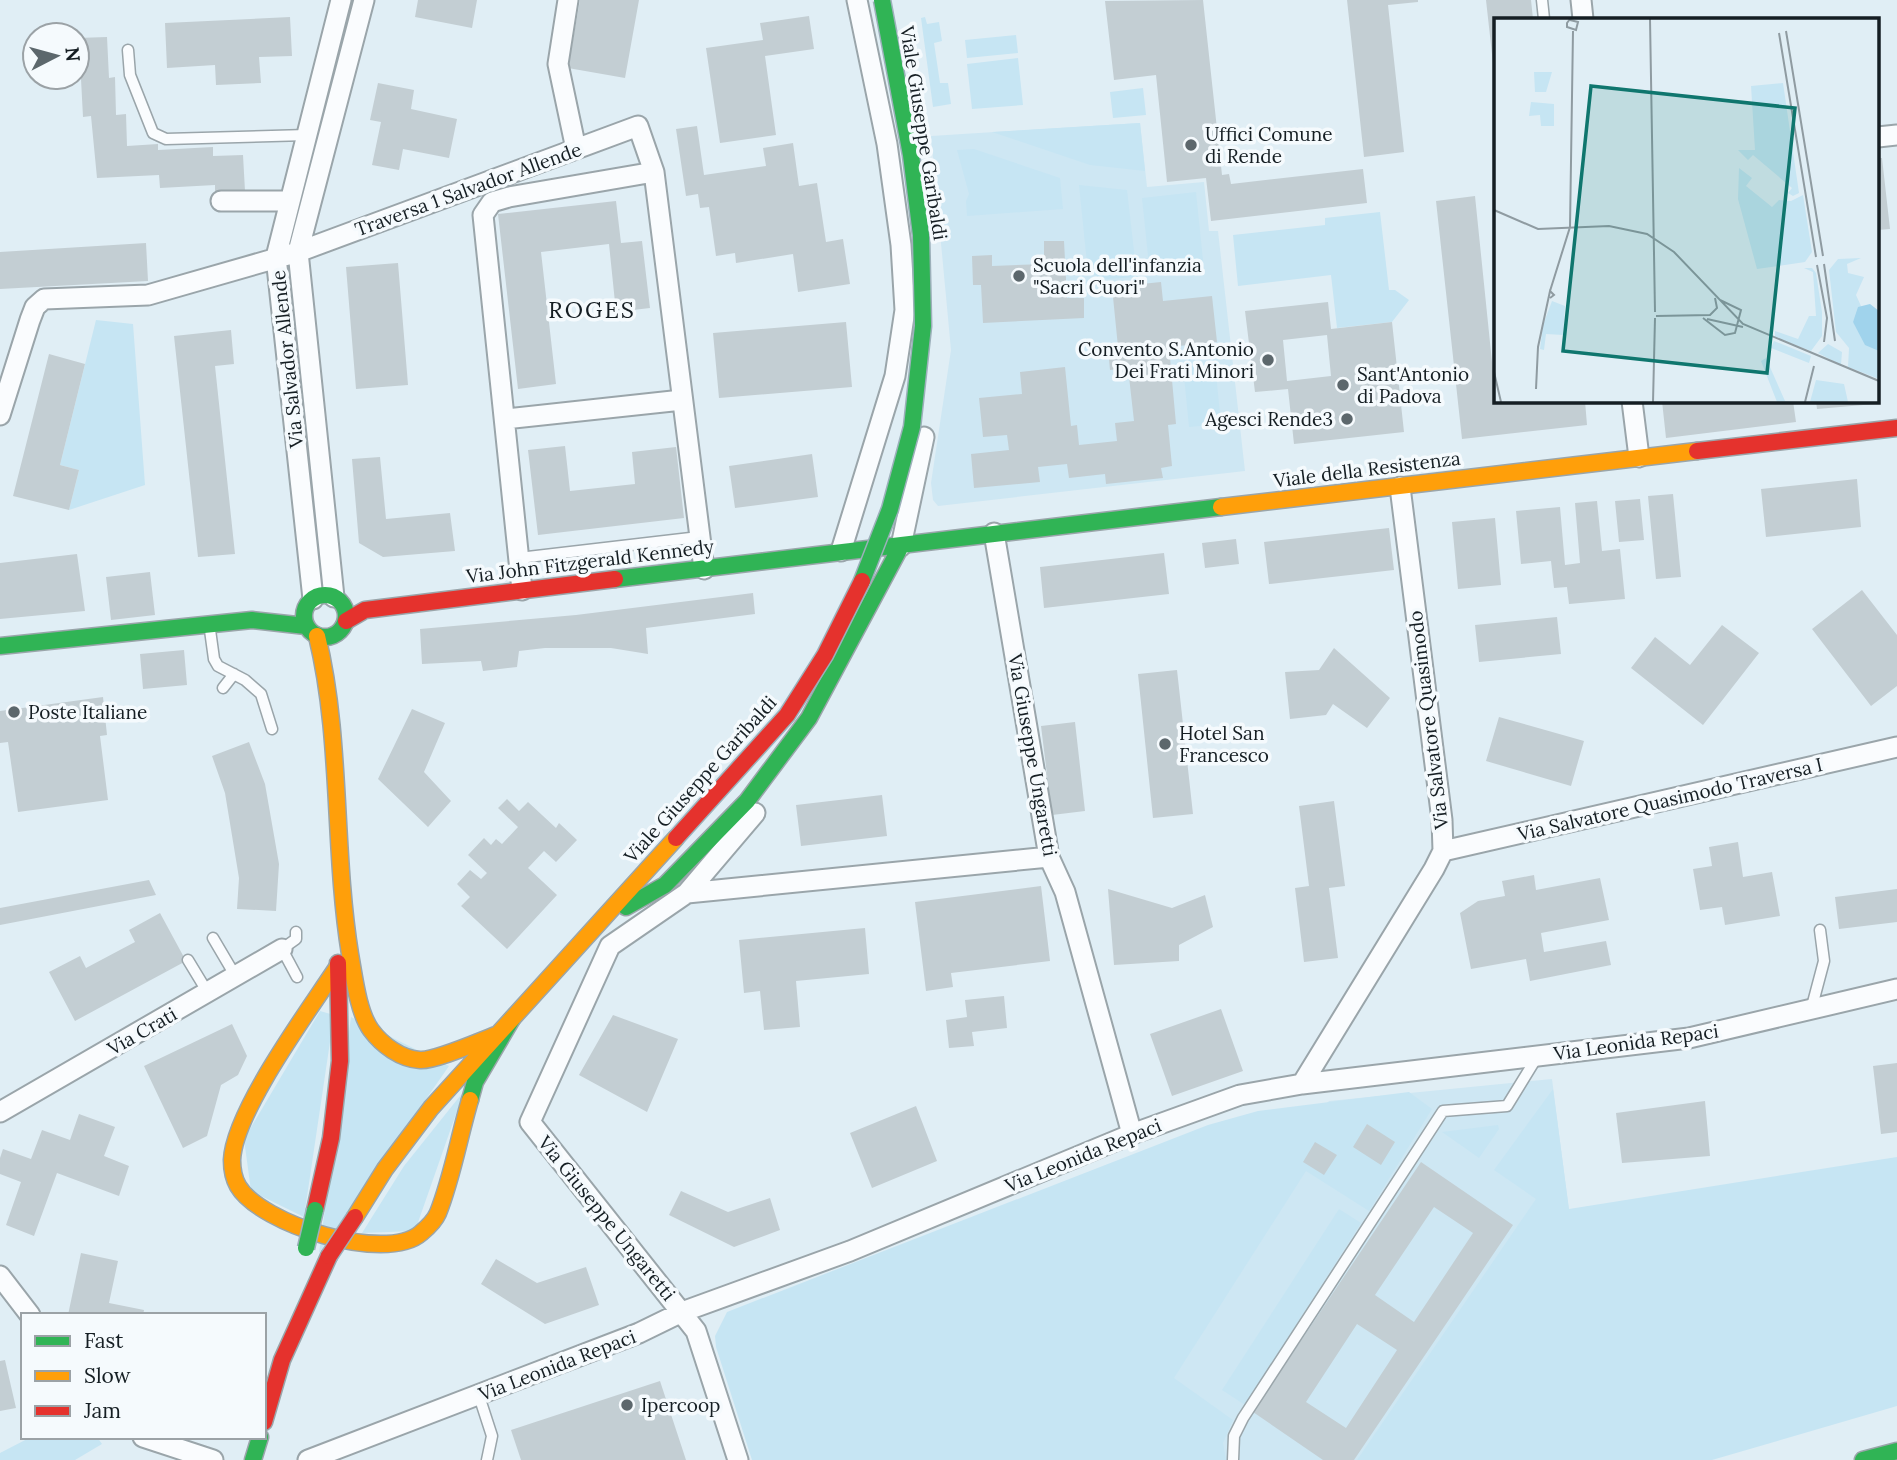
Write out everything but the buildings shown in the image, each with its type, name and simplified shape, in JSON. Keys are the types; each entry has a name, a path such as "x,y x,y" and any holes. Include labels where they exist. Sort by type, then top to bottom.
{"main road":[{"name":"Viale Giuseppe Garibaldi","path":"282,1360 329,1256 385,1169 431,1108 787,715 825,655 865,576 890,509 912,427 923,326 921,235 911,155 882,0"},
{"name":"Viale della Resistenza","path":"841,551 1897,428"},
{"path":"600,922 665,885 747,801 809,718 901,546"},
{"name":"Via John Fitzgerald Kennedy","path":"0,646 252,620 331,637 365,610 841,551"},
{"path":"327,676 342,627 344,607 334,597 327,595 313,599 305,611 327,676 344,916 355,984 370,1029 387,1047 421,1059 449,1053 496,1035"},
{"path":"304,1254 331,1138 340,1061 338,965 344,916"},
{"path":"338,965 261,1088 237,1134 233,1151 239,1188 260,1208 292,1224 359,1242 407,1241 423,1233 437,1214 475,1082 512,1019"},
{"path":"266,1415 282,1360 298,1285"},
{"path":"1863,1460 1897,1451"}],"street":[{"name":"Via Salvador Allende","path":"313,599 276,257 341,0"},
{"name":"Via Salvador Allende","path":"334,597 298,252 364,0"},
{"path":"569,0 558,64 576,149"},
{"path":"841,551 895,376 905,310 901,245 887,144 857,0"},
{"path":"895,0 932,241 934,346 926,430 901,546"},
{"path":"1581,0 1583,18"},
{"name":"Traversa 1 Salvador Allende","path":"0,415 30,320 39,302 44,299 148,295 298,252 638,126 654,172"},
{"path":"522,590 483,215 492,202 509,197 654,172 704,569"},
{"path":"221,201 290,201"},
{"path":"506,419 682,400"},
{"path":"1632,402 1639,457"},
{"name":"Via Salvatore Quasimodo","path":"1302,1084 1443,851 1442,820 1400,486"},
{"name":"Via Giuseppe Ungaretti","path":"994,533 1049,857 1065,892 1132,1134"},
{"name":"Via Giuseppe Ungaretti","path":"682,1312 530,1122 610,946 687,893 766,800 809,718"},
{"name":"Via Salvatore Quasimodo Traversa I","path":"1443,851 1897,747"},
{"path":"687,893 1049,857"},
{"name":"Via Crati","path":"1,1110 208,994 282,949"},
{"name":"Via Leonida Repaci","path":"307,1460 480,1396 639,1333 682,1312 850,1251 1132,1134 1240,1095 1302,1084 1689,1038 1897,989"},
{"path":"0,1276 28,1313"},
{"path":"682,1312 696,1331 738,1460"},
{"path":"149,1439 213,1460"}],"lane":[{"path":"1542,0 1544,18"},
{"path":"128,50 130,75 153,132 166,139 307,135"},
{"path":"519,558 699,537"},
{"path":"209,625 214,659 218,666 261,694 272,729"},
{"path":"223,688 234,674"},
{"path":"1811,1010 1824,961 1821,930"},
{"path":"296,932 296,939 282,949 297,977"},
{"path":"213,938 236,977"},
{"path":"188,960 208,994"},
{"path":"1233,1460 1234,1436 1243,1418 1443,1111 1507,1106 1537,1056"},
{"path":"480,1396 492,1436 487,1460"}],"shaded area":[{"path":"925,17 927,24 939,22 942,41 934,43 940,83 948,83 951,104 933,107 921,18"},
{"path":"1016,35 1018,53 967,58 965,40"},
{"path":"1018,58 1023,105 972,109 967,64"},
{"path":"1143,88 1146,115 1113,118 1110,92"},
{"path":"1140,123 1147,187 1204,182 1209,231 1218,231 1245,471 938,506 933,500 931,483 951,350 931,136"},
{"path":"1140,123 1145,171 1090,165 992,132"},
{"path":"974,149 1060,178 1063,209 967,216 966,201 969,194 957,150"},
{"path":"1079,185 1127,190 1137,277 1107,279 1088,273"},
{"path":"1196,192 1204,270 1150,275 1142,198"},
{"path":"1380,212 1389,290 1395,290 1409,300 1392,322 1337,328 1331,275 1238,286 1233,235 1325,225 1325,218"},
{"path":"96,320 133,324 145,485 69,510 79,470 60,465"},
{"path":"1215,363 1221,424 1189,427 1183,366"},
{"path":"320,1011 334,1015 304,1217 251,1191 244,1139"},
{"path":"351,1017 449,1066 319,1253"},
{"path":"1552,1079 1601,1460 1161,1460 1141,1308 1329,1101"},
{"path":"1553,1089 1569,1209 1897,1157 1897,1406 1712,1460 1357,1460 1536,1199 1494,1170"},
{"path":"464,1091 415,1231 362,1233 404,1166"},
{"path":"1409,1092 1432,1109 1369,1211 1306,1171 1174,1378 1233,1420 1223,1443 1226,1460 752,1460 716,1347 715,1336 727,1312 1208,1125 1258,1111"},
{"path":"1498,1125 1499,1129 1479,1158 1442,1132"},
{"path":"1339,1209 1361,1223 1245,1405 1222,1390"},
{"path":"27,1439 98,1439 102,1444 75,1460 0,1460 0,1453"}],"traffic: fast":[{"path":"862,581 890,509 912,427 923,326 921,235 911,155 882,0"},
{"path":"615,579 1221,507"},
{"path":"626,907 665,885 747,801 809,718 901,546"},
{"path":"325,595 340,601 346,616 340,631 325,637 310,631 304,616 310,601 325,595"},
{"path":"0,646 252,620 306,626"},
{"path":"470,1100 475,1082 512,1019"},
{"path":"306,1248 315,1210"},
{"path":"253,1460 259,1439"},
{"path":"1863,1460 1897,1451"}],"traffic: slow":[{"path":"1221,507 1697,451"},
{"path":"317,636 330,714 341,874 350,954 360,1004 367,1022 375,1036 386,1046 406,1057 420,1060 446,1054 496,1035"},
{"path":"355,1217 385,1169 431,1108 676,838"},
{"path":"338,966 259,1088 236,1139 232,1160 234,1173 238,1186 251,1200 271,1214 296,1226 325,1235 354,1242 381,1244 404,1241 421,1233 438,1213 470,1100"}],"traffic: jam":[{"path":"1697,451 1897,428"},
{"path":"346,621 365,610 615,579"},
{"path":"676,838 787,715 825,655 862,581"},
{"path":"315,1210 331,1138 340,1061 338,963"},
{"path":"329,1256 355,1217"},
{"path":"266,1415 282,1360 329,1256"}],"place":[{"name":"Uffici Comune di Rende","path":"1191,145"},
{"name":"Scuola dell'infanzia \"Sacri Cuori\"","path":"1019,276"},
{"name":"Convento S.Antonio Dei Frati Minori","path":"1268,360"},
{"name":"Sant'Antonio di Padova","path":"1343,385"},
{"name":"Agesci Rende3","path":"1347,419"},
{"name":"Poste Italiane","path":"14,712"},
{"name":"Hotel San Francesco","path":"1165,744"},
{"name":"Ipercoop","path":"627,1405"}],"district":[{"name":"ROGES","path":"592,309"}]}
